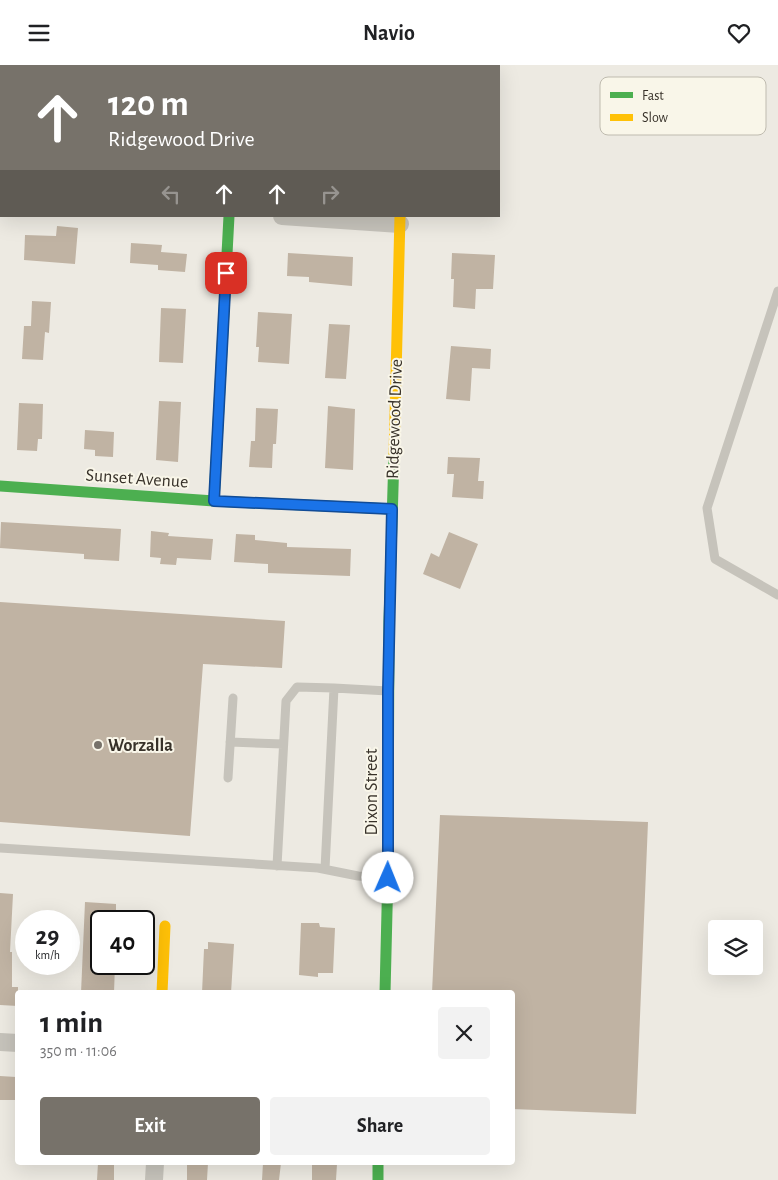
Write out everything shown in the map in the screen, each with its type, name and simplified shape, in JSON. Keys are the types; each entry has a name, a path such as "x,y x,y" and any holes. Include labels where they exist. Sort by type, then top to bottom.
{"street":[{"path":"214,501 229,217"},
{"path":"312,217 400,220"},
{"name":"Ridgewood Drive","path":"389,622 400,220"},
{"name":"Sunset Avenue","path":"0,485 214,501 392,509"},
{"name":"Dixon Street","path":"385,990 388,878 389,622"},
{"path":"162,990 165,926"},
{"path":"0,1042 15,1043"},
{"path":"154,1180 155,1165"},
{"path":"378,1165 378,1180"}],"lane":[{"path":"778,291 707,507 715,559 778,595"},
{"path":"277,866 286,701 290,694 297,687 388,691"},
{"path":"325,869 334,688"},
{"path":"228,778 232,698"},
{"path":"230,742 283,744"},
{"path":"0,848 325,869 358,876 388,878"}],"building":[{"path":"57,226 78,228 75,264 24,260 25,235 56,236"},
{"path":"131,243 162,245 161,252 187,254 185,272 158,270 158,265 130,263"},
{"path":"288,253 353,257 352,286 309,282 309,277 287,276"},
{"path":"452,253 495,255 493,289 476,289 475,309 453,307 454,279 451,279"},
{"path":"32,301 51,302 49,333 45,332 43,360 22,359 24,326 31,326"},
{"path":"161,308 186,309 183,363 159,362"},
{"path":"258,312 292,314 289,364 258,362 259,347 256,347"},
{"path":"329,324 350,325 346,379 325,378"},
{"path":"451,346 491,349 490,369 472,368 470,401 446,399"},
{"path":"159,401 181,402 178,462 156,460"},
{"path":"19,403 43,404 42,439 38,439 37,451 17,450"},
{"path":"328,406 355,409 353,470 325,468"},
{"path":"256,408 278,409 276,444 273,444 272,468 249,467 251,441 255,441"},
{"path":"85,430 114,432 113,457 95,456 95,450 84,449"},
{"path":"448,457 480,458 478,481 484,481 483,499 452,497 454,474 447,474"},
{"path":"1,522 121,529 119,561 84,559 84,554 0,548"},
{"path":"151,531 169,533 168,536 213,539 211,560 177,558 176,565 160,564 161,558 150,557"},
{"path":"449,532 478,544 460,589 423,574 431,553 439,557"},
{"path":"236,534 255,535 255,540 287,543 287,547 351,549 350,576 268,573 268,564 234,562"},
{"name":"Worzalla","path":"0,602 285,621 282,668 203,664 190,836 0,822"},
{"path":"440,815 648,822 636,1114 515,1109 515,990 432,990"},
{"path":"0,893 13,894 10,952 12,952 12,987 18,987 18,990 15,990 15,1006 0,1005"},
{"path":"85,902 116,904 116,910 90,910 90,975 115,975 114,990 81,990"},
{"path":"301,923 319,923 320,927 335,928 333,973 318,973 318,977 299,975"},
{"path":"208,942 234,944 231,990 202,990 204,949 208,949"},
{"path":"0,1076 15,1077 15,1100 0,1100"},
{"path":"98,1165 114,1165 114,1180 97,1180"},
{"path":"187,1165 208,1165 207,1180 187,1180"},
{"path":"263,1165 281,1165 279,1180 262,1180"},
{"path":"312,1165 337,1165 336,1180 312,1180"}],"traffic: fast":[{"path":"214,501 229,217"},
{"path":"385,990 388,870 389,622 394,455"},
{"path":"0,486 214,501 392,509"},
{"path":"378,1165 378,1180"}],"traffic: slow":[{"path":"394,455 400,217"},
{"path":"162,990 165,926"}],"place":[{"name":"Worzalla","path":"98,745"}],"route":[{"path":"226,273 214,501 392,509 388,691 388,878"}]}
